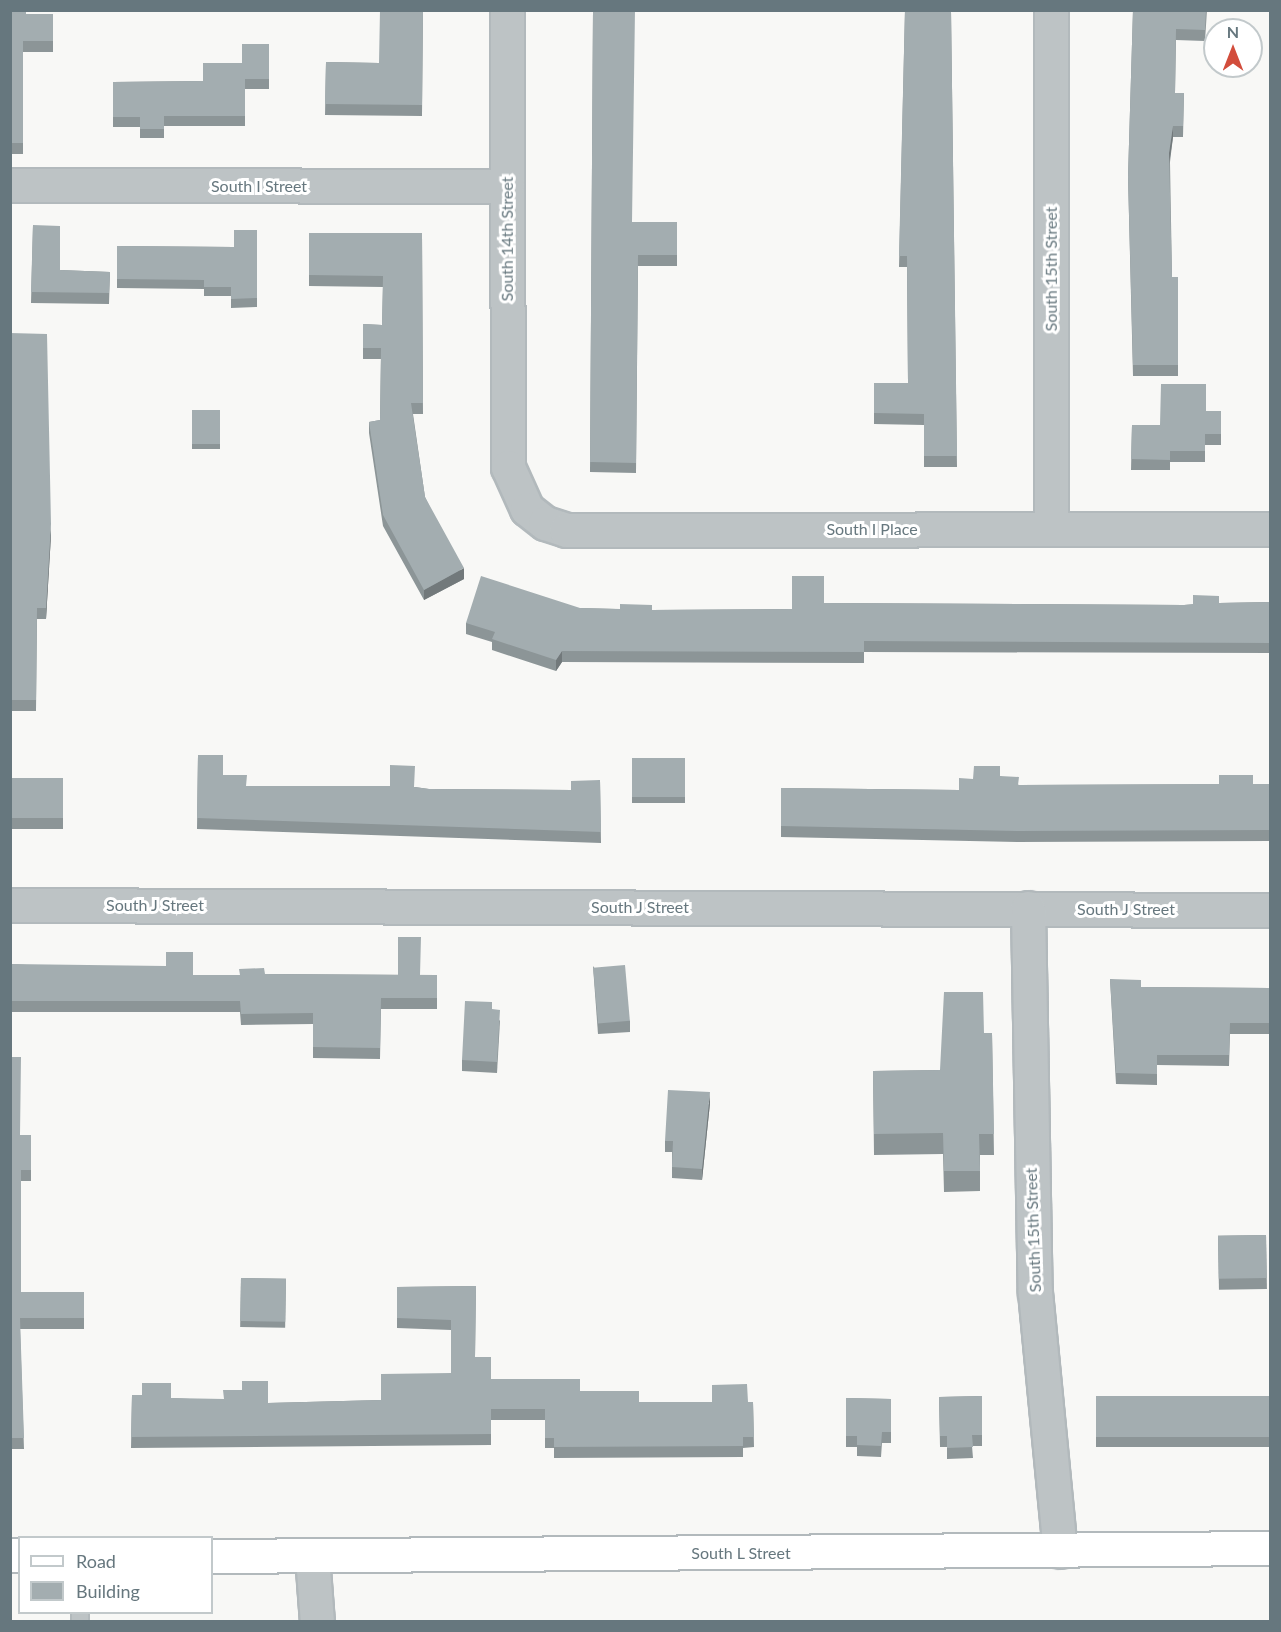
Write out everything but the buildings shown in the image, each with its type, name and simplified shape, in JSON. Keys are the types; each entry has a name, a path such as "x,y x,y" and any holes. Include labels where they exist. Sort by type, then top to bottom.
{"street":[{"name":"South 14th Street","path":"507,10 508,467"},
{"name":"South 15th Street","path":"1051,10 1051,528"},
{"name":"South I Street","path":"10,185 507,186"},
{"name":"South I Place","path":"508,467 527,509 545,523 566,530 1270,529"},
{"name":"South J Street","path":"10,905 1270,910"},
{"name":"South 15th Street","path":"1028,908 1035,1292 1060,1551"},
{"name":"South L Street","path":"213,1556 1270,1548"},
{"path":"312,1556 317,1622"}]}
